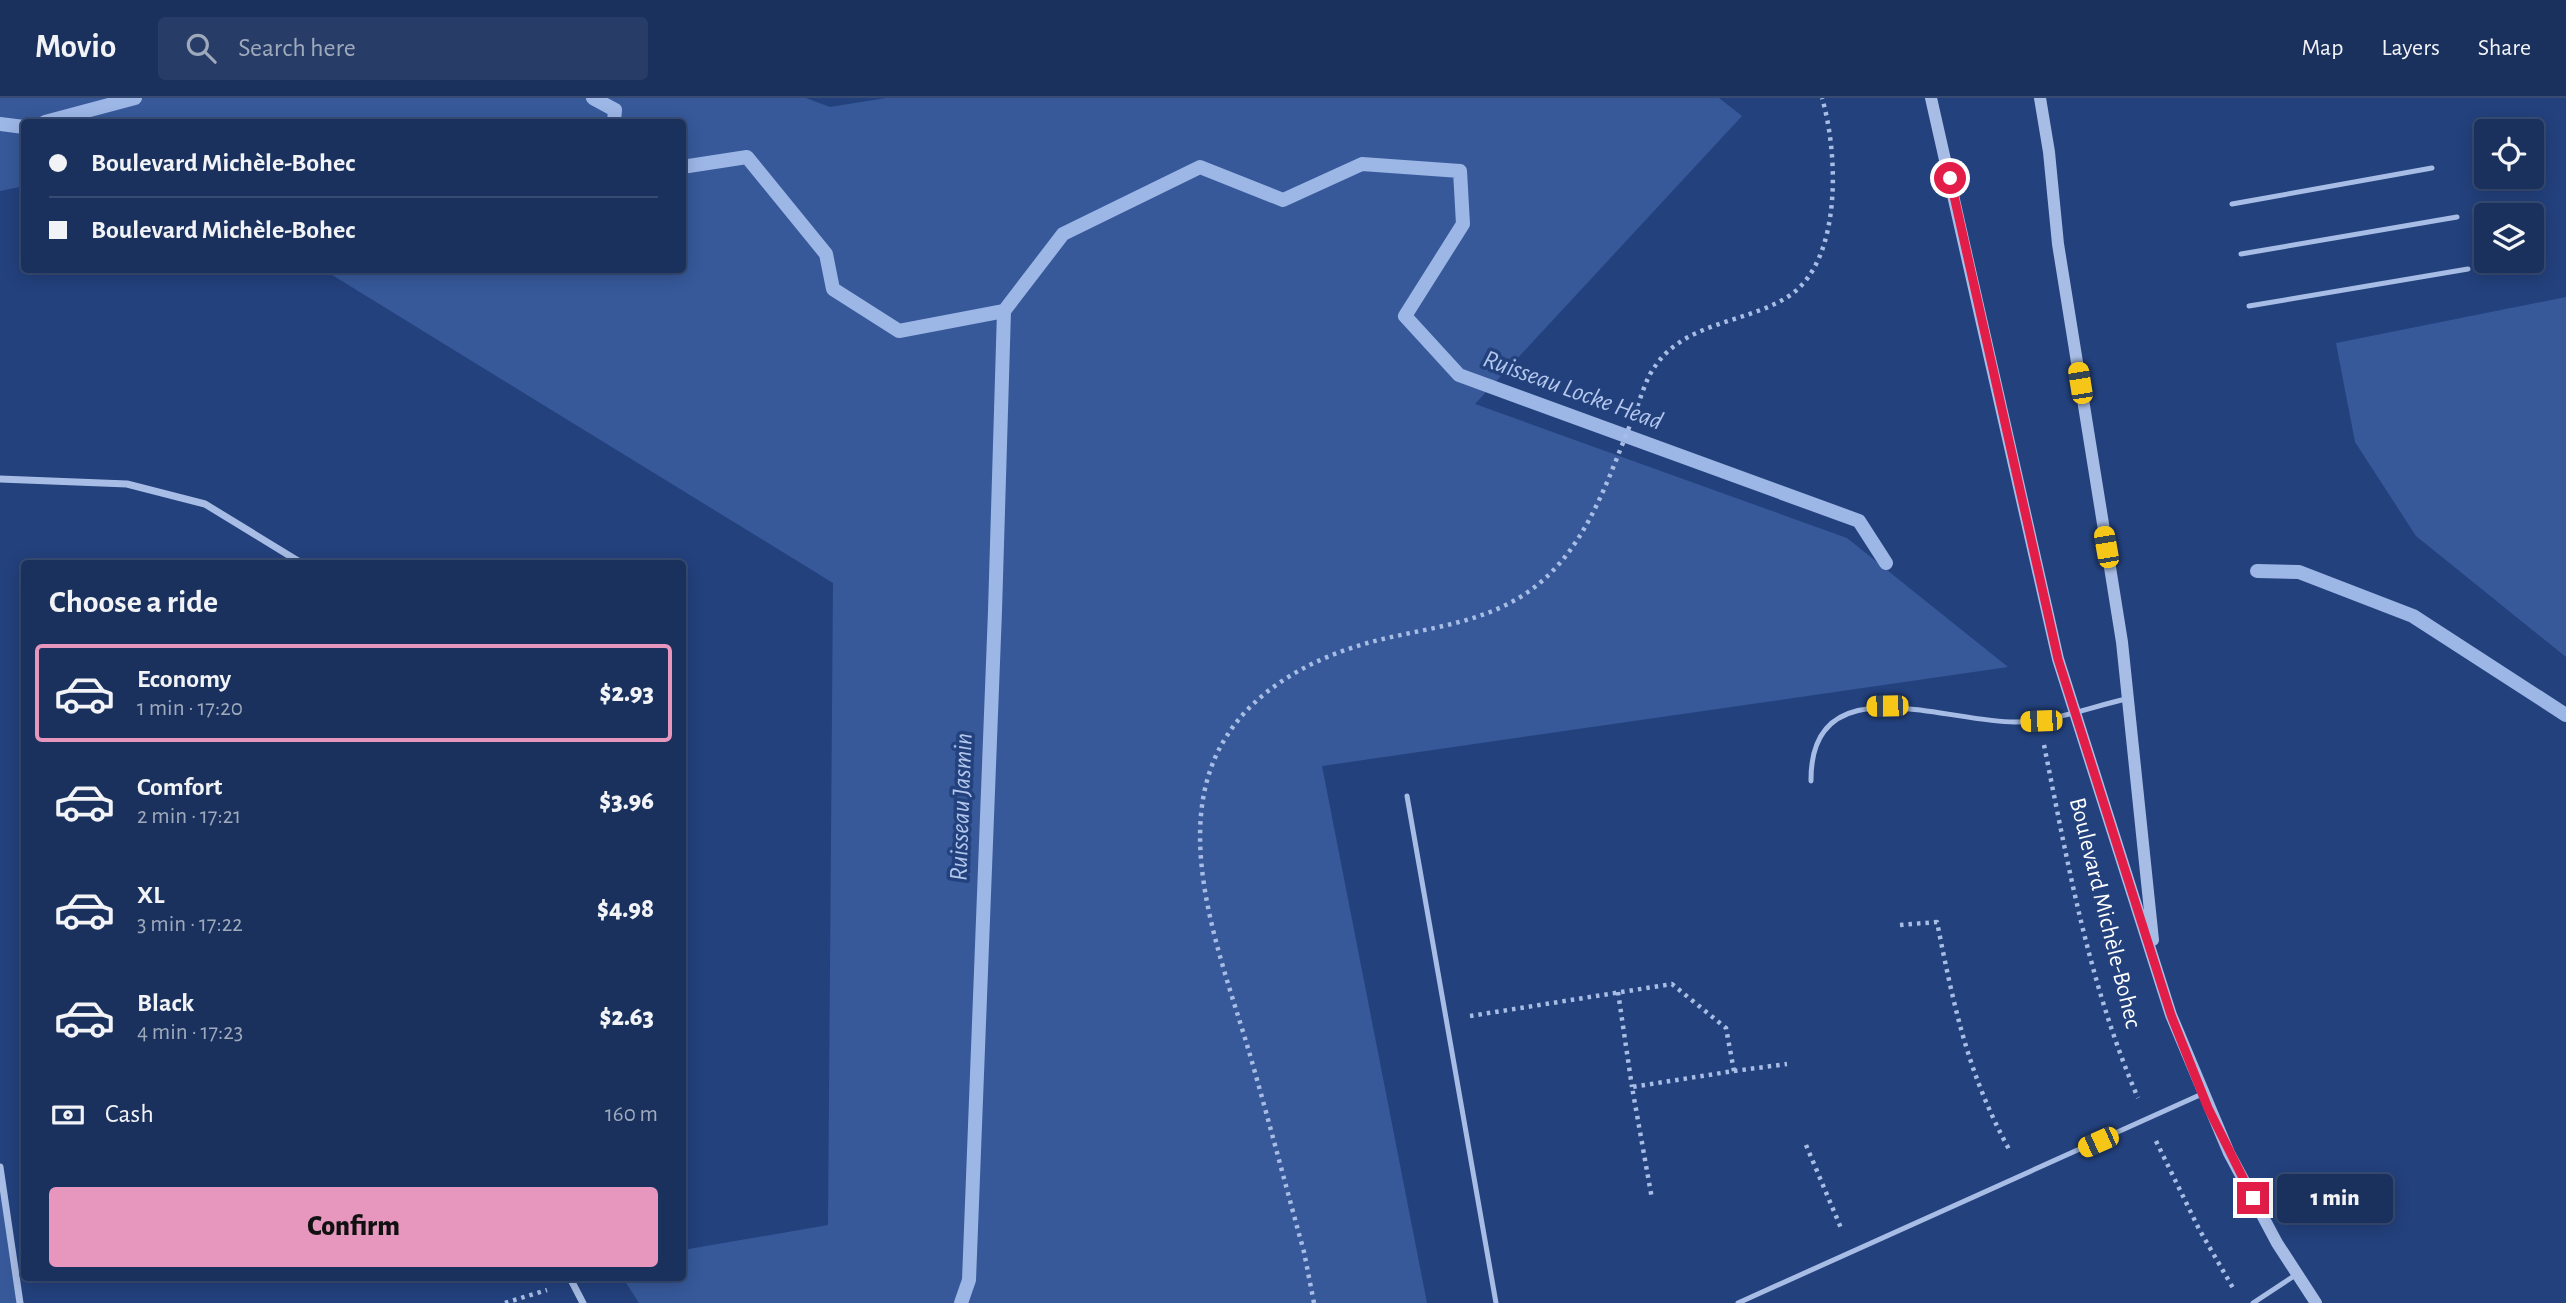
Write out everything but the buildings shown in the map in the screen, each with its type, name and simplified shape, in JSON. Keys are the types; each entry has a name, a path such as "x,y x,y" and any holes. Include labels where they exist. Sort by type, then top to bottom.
{"street":[{"name":"Boulevard Michèle-Bohec","path":"1931,98 2058,659 2156,968 2202,1094 2229,1153 2316,1303"},
{"name":"Boulevard Michèle-Bohec","path":"2040,98 2049,152 2060,256 2122,642 2156,968"},
{"path":"0,479 127,484 205,504 296,560"},
{"path":"0,1167 20,1303"},
{"path":"572,1281 583,1303"}],"lane":[{"path":"2232,204 2432,168"},
{"path":"2241,254 2457,217"},
{"path":"2249,306 2468,269"},
{"path":"1811,780 1811,758 1829,726 1864,707 1887,706 1979,720 2015,722 2041,721 2075,710 2126,699"},
{"path":"1407,796 1496,1303"},
{"path":"1738,1303 2202,1094"},
{"path":"2253,1303 2297,1274"}],"path":[{"path":"1314,1303 1304,1252 1214,929 1199,833 1212,765 1251,706 1288,676 1314,662 1364,644 1476,617 1525,594 1564,560 1587,523 1654,367 1690,336 1789,296 1811,270 1826,233 1833,195 1833,144 1822,98"},
{"name":"Boulevard Michèle-Bohec","path":"2043,740 2087,950 2118,1050 2136,1093"},
{"path":"1900,925 1937,922 1959,1031 1992,1118 2010,1151"},
{"path":"1503,1010 1672,984 1726,1028 1734,1071"},
{"path":"1618,992 1652,1199"},
{"path":"1632,1087 1787,1065"},
{"path":"1806,1145 1840,1226"},
{"path":"2161,1152 2226,1277"},
{"path":"505,1303 524,1298"}],"shaded area":[{"path":"0,98 806,98 830,107 886,98 1719,98 1742,116 1475,404 1847,538 2008,667 1322,766 1427,1303 639,1303 625,1281 686,1281 686,1249 828,1225 833,583 329,273 686,273 686,119 21,119 21,187 0,191"},
{"path":"2566,297 2566,657 2416,536 2355,442 2336,343"},
{"path":"0,1167 20,1303 0,1303"}],"waterway":[{"name":"Ruisseau Locke Head","path":"56,119 135,98"},
{"name":"Ruisseau Locke Head","path":"593,98 615,110 614,119"},
{"name":"Ruisseau Locke Head","path":"0,124 21,127"},
{"name":"Ruisseau Locke Head","path":"686,166 747,157 826,254 833,289 899,331 1004,311 1063,234 1200,167 1283,200 1362,164 1460,171 1463,224 1405,316 1459,375 1859,521 1886,563"},
{"name":"Ruisseau Jasmin","path":"961,1303 969,1280 1004,311"},
{"name":"Ruisseau Locke Head","path":"2257,571 2299,572 2413,616 2566,715"}],"route":[{"path":"1950,178 2058,659 2171,1015 2208,1108 2253,1198"}]}
